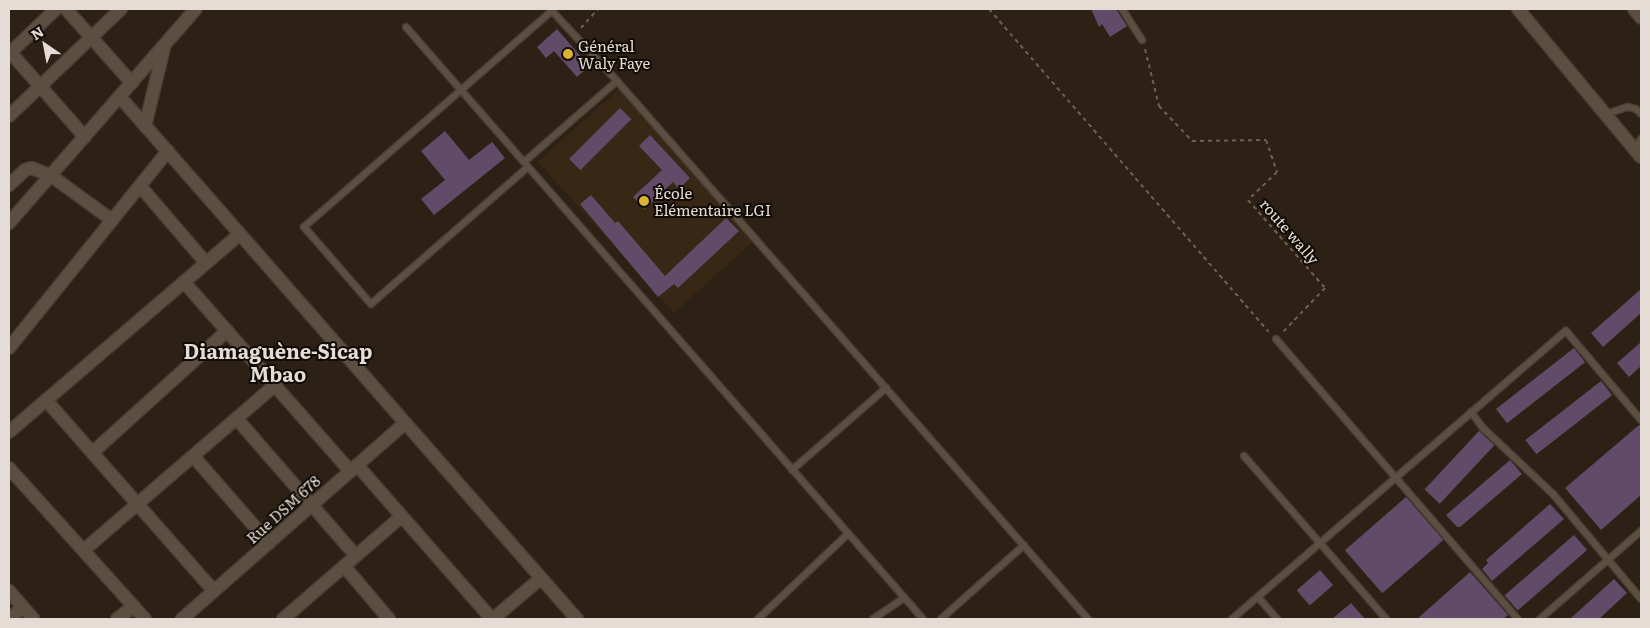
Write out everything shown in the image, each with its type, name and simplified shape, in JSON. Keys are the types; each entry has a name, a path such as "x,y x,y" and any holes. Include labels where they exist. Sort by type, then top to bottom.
{"street":[{"path":"56,9 9,53 84,136"},
{"path":"66,9 132,83"},
{"path":"9,116 121,9"},
{"path":"9,223 196,9"},
{"path":"1518,9 1606,114 1639,148"},
{"path":"1634,9 1641,18"},
{"path":"145,126 164,45"},
{"path":"120,96 577,619"},
{"path":"9,348 168,151"},
{"path":"9,185 31,168 50,175 112,220"},
{"path":"140,186 206,263"},
{"path":"9,432 240,234"},
{"path":"184,282 275,385 402,516 492,619 541,578"},
{"path":"92,452 227,330"},
{"path":"84,550 237,420 275,385"},
{"path":"46,400 214,591"},
{"path":"237,420 356,556"},
{"name":"Rue DSM 678","path":"182,619 405,423"},
{"path":"194,457 269,543"},
{"path":"9,468 145,619"},
{"path":"283,619 402,516"},
{"path":"344,566 389,619"},
{"path":"9,591 33,619"},
{"path":"118,619 134,606"},
{"path":"9,619 23,607"}],"lane":[{"path":"1122,9 1142,40"},
{"path":"617,81 370,304 304,227 552,11 617,81 1088,619"},
{"path":"406,27 923,619"},
{"path":"1606,114 1628,108 1636,109 1641,114"},
{"path":"1232,619 1566,331 1641,420"},
{"path":"1276,339 1518,619"},
{"path":"792,470 886,388"},
{"path":"1472,412 1483,428 1553,494 1641,599"},
{"path":"1244,456 1386,619"},
{"path":"1540,619 1641,531"},
{"path":"758,619 848,534"},
{"path":"941,619 1024,545"},
{"path":"1258,597 1277,619"},
{"path":"873,619 904,598"}],"path":[{"path":"574,35 598,9"},
{"path":"989,9 1276,339"},
{"name":"route wally","path":"1142,40 1159,106 1192,141 1266,140 1277,172 1248,200 1325,288 1276,339"}],"shaded area":[{"name":"École Elémentaire LGI","path":"619,89 755,240 674,313 538,162"}],"building":[{"path":"1091,9 1116,9 1127,26 1110,37 1102,24 1099,27"},
{"name":"Général Waly Faye","path":"557,29 589,66 577,77 554,51 546,58 537,47"},
{"path":"620,108 631,119 580,170 569,159"},
{"path":"445,131 469,160 492,142 505,158 434,215 421,199 445,180 421,151"},
{"path":"650,135 690,178 679,189 673,182 645,209 633,197 662,170 639,146"},
{"path":"591,195 615,223 618,221 665,276 726,218 739,231 678,288 674,284 658,297 580,204"},
{"path":"1641,289 1641,313 1603,347 1591,333"},
{"path":"1641,342 1641,366 1629,377 1617,363"},
{"path":"1574,348 1585,362 1507,423 1496,409"},
{"path":"1601,381 1612,395 1536,454 1525,440"},
{"path":"1641,425 1641,495 1601,530 1565,488"},
{"path":"1479,431 1494,445 1440,504 1424,490"},
{"path":"1510,460 1522,474 1460,527 1457,527 1446,515"},
{"path":"1406,497 1443,540 1382,593 1345,550"},
{"path":"1550,504 1564,519 1492,581 1482,569 1488,563 1486,560"},
{"path":"1574,535 1587,550 1518,610 1505,595"},
{"path":"1320,570 1333,585 1310,605 1297,590"},
{"path":"1470,572 1508,615 1503,619 1417,619"},
{"path":"1614,579 1627,593 1599,619 1570,619"},
{"path":"1351,603 1365,619 1332,619"}],"place":[{"name":"Général Waly Faye","path":"568,54"},
{"name":"École Elémentaire LGI","path":"644,201"}],"district":[{"name":"Diamaguène-Sicap Mbao","path":"278,362"}]}
